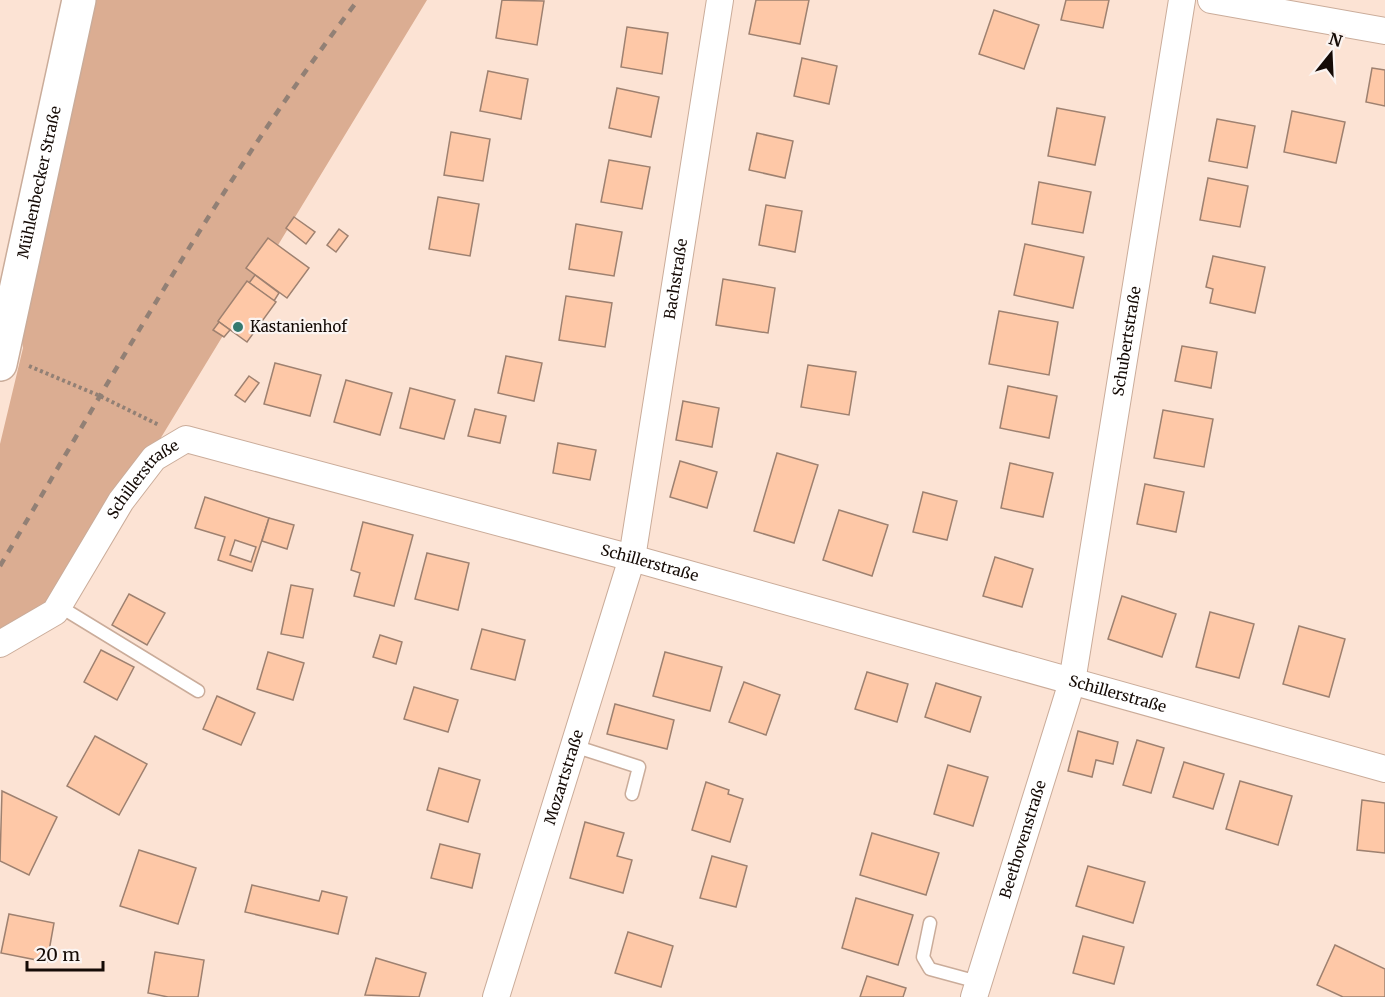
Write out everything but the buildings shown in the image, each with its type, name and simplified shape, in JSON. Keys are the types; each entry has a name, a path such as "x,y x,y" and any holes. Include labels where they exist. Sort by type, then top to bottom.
{"main road":[{"name":"Mühlenbecker Straße","path":"1,361 79,0"}],"street":[{"name":"Bachstraße","path":"632,558 720,0"},
{"name":"Schubertstraße","path":"1072,682 1182,0"},
{"path":"1211,0 1385,31"},
{"name":"Schillerstraße","path":"0,644 55,612 121,501 154,458 186,439 632,558 1385,769"},
{"name":"Mozartstraße","path":"496,997 632,558"},
{"name":"Beethovenstraße","path":"976,989 1072,682"}],"lane":[{"path":"59,606 198,691"},
{"path":"574,746 639,767 632,794"},
{"path":"930,923 923,957 930,969 976,989"}],"path":[{"path":"1,361 100,396 186,439"}],"shaded area":[{"path":"80,0 427,0 55,612 0,641 0,444 23,348 15,288"}],"railway":[{"path":"0,566 215,207 308,68 358,0"}],"place":[{"name":"Kastanienhof","path":"238,327"}]}
